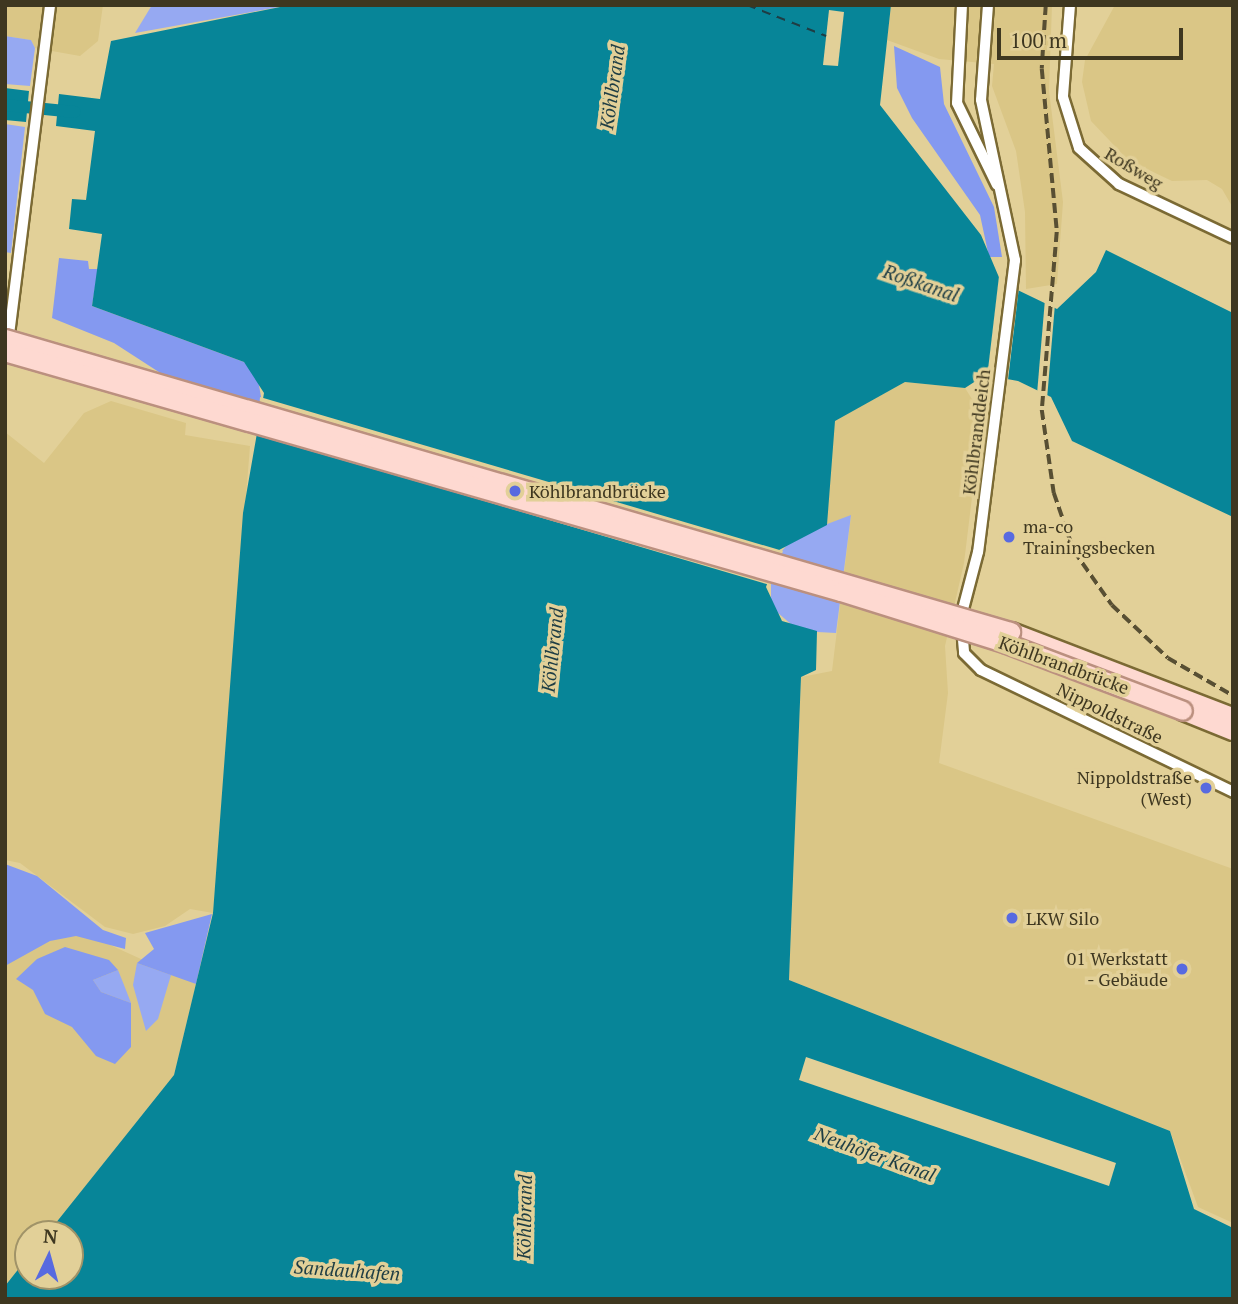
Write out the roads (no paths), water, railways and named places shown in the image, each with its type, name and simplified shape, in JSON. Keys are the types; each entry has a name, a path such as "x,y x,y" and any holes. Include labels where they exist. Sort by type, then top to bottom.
{"main road":[{"name":"Köhlbrandbrücke","path":"5,339 951,611 1233,717"},
{"name":"Köhlbrandbrücke","path":"5,354 947,624 1233,731"}],"street":[{"path":"5,354 50,5"},
{"name":"Köhlbranddeich","path":"962,5 957,103 1006,200"},
{"name":"Köhlbranddeich","path":"973,664 964,653 961,617 978,552 1012,278 1006,200 981,100 988,5"},
{"name":"Roßweg","path":"1070,5 1062,90 1079,148 1119,184 1233,238"},
{"name":"Nippoldstraße","path":"973,664 1233,792"}],"water":[{"path":"290,5 891,5 880,105 981,235 1001,282 1057,309 1096,272 1106,250 1233,313 1233,517 1072,441 1051,397 1018,381 985,375 965,388 905,382 835,421 827,525 779,550 766,587 782,621 817,631 816,670 801,677 789,980 1170,1131 1194,1209 1233,1228 1233,1299 5,1299 5,1286 14,1275 14,1290 84,1290 84,1220 58,1220 174,1075 213,913 243,513 264,393 244,362 92,306 102,234 69,229 72,199 86,200 95,131 56,126 59,94 100,99 111,41"},
{"path":"5,88 29,91 26,122 5,120"}],"waterway":[{"path":"5,105 75,112"}],"railway":[{"path":"1046,5 1042,69 1057,232 1042,410 1054,493 1074,551 1112,605 1168,658 1232,695"}],"place":[{"name":"Köhlbrandbrücke","path":"515,491"},
{"name":"ma-co Trainingsbecken","path":"1009,537"},
{"name":"Nippoldstraße (West)","path":"1206,788"},
{"name":"LKW Silo","path":"1012,918"},
{"name":"01 Werkstatt - Gebäude","path":"1182,969"}],"water label":[{"name":"Köhlbrand","path":"612,87"},
{"name":"Roßkanal","path":"921,283"},
{"name":"Köhlbrand","path":"552,650"},
{"name":"Neuhöfer Kanal","path":"875,1154"},
{"name":"Köhlbrand","path":"524,1217"},
{"name":"Sandauhafen","path":"347,1270"}]}
